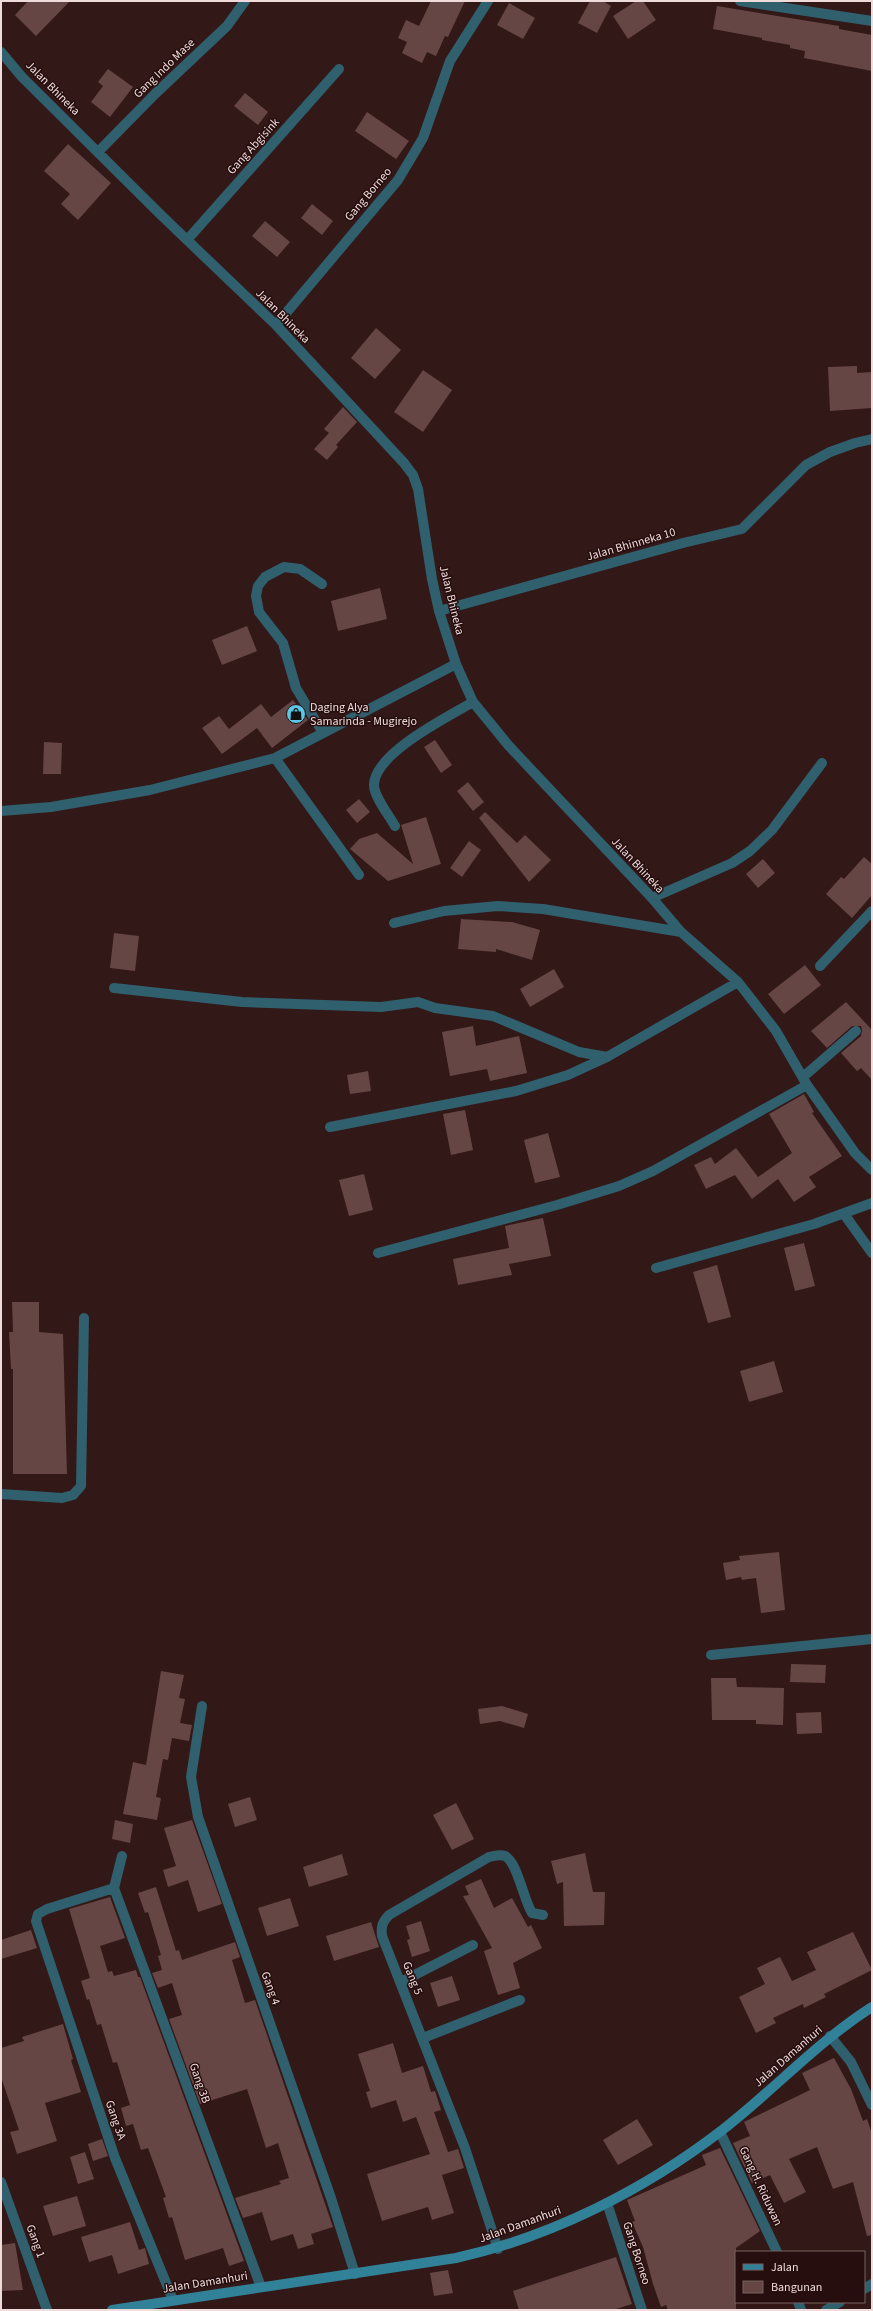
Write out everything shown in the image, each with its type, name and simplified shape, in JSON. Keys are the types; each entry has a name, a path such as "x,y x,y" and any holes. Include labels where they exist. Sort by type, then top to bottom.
{"street":[{"name":"Gang Indo Mase","path":"99,151 155,94 226,26 245,1"},
{"name":"Gang Borneo","path":"276,325 398,180 423,138 450,61 488,1"},
{"path":"740,1 872,21"},
{"name":"Jalan Bhineka","path":"1,52 22,76 187,240 276,325 399,457 413,476 418,489 432,579 439,611 456,664 474,702 509,746 652,898 681,932 738,982 776,1031 805,1081 855,1153 872,1170"},
{"name":"Gang Abgisink","path":"187,240 339,69"},
{"name":"Jalan Bhinneka 10","path":"439,611 683,543 742,529 806,465 836,450 872,439"},
{"path":"322,584 300,569 284,567 265,577 258,586 256,596 259,612 283,643 296,688 323,733"},
{"path":"1,811 51,808 150,790 274,758 456,664"},
{"path":"395,826 377,794 374,785 378,772 400,748 420,732 474,702"},
{"path":"274,758 359,875"},
{"path":"652,898 732,863 750,851 772,830 822,763"},
{"path":"394,922 444,911 498,906 543,909 681,932"},
{"path":"820,966 872,911"},
{"path":"330,1127 516,1091 568,1075 607,1057 738,982"},
{"path":"114,988 242,1002 381,1007 418,1002 435,1008 493,1016 579,1052 607,1057"},
{"path":"378,1253 557,1205 619,1186 653,1171 805,1081 856,1031"},
{"path":"656,1268 814,1224 872,1203"},
{"path":"844,1214 872,1253"},
{"path":"1,1494 62,1498 73,1495 81,1486 84,1318"},
{"path":"711,1654 872,1639"},
{"name":"Gang 4","path":"202,1706 191,1777 198,1817 331,2198 355,2274"},
{"name":"Gang 5","path":"498,2249 465,2148 382,1936 381,1928 383,1921 389,1915 489,1857 498,1855 506,1856 513,1863 526,1904 532,1913 543,1915"},
{"path":"114,1888 122,1856"},
{"name":"Gang 3A","path":"114,1888 47,1909 38,1914 36,1922 115,2158 173,2300"},
{"name":"Gang 3B","path":"114,1888 261,2287"},
{"path":"401,1982 473,1945"},
{"path":"423,2038 520,2000"},
{"name":"Jalan Damanhuri","path":"112,2310 456,2258 498,2249 549,2229 607,2203 720,2132 790,2073 830,2036 872,2007"},
{"path":"830,2036 851,2062 872,2105"},
{"name":"Gang H. Riduwan","path":"720,2132 777,2251"},
{"name":"Gang 1","path":"1,2182 47,2310"},
{"name":"Gang Borneo","path":"607,2203 642,2310"},
{"path":"826,2310 838,2303"}],"building":[{"path":"28,1 70,1 36,36 15,15"},
{"path":"431,1 465,1 448,37 445,36 436,56 427,52 422,63 402,53 407,42 398,38 406,20 419,26"},
{"path":"590,1 603,1 611,6 597,33 578,23"},
{"path":"636,1 643,1 656,20 628,39 613,16"},
{"path":"509,3 535,18 523,39 497,25"},
{"path":"717,6 839,26 839,29 872,35 872,71 804,58 805,51 790,48 790,45 713,29"},
{"path":"108,69 133,87 110,117 91,102 103,86 98,82"},
{"path":"245,93 268,112 258,125 234,106"},
{"path":"367,112 409,141 396,159 355,131"},
{"path":"68,144 111,183 78,220 61,204 70,194 44,171"},
{"path":"312,204 333,221 322,235 301,218"},
{"path":"265,221 290,242 277,257 252,236"},
{"path":"376,328 401,350 375,379 351,358"},
{"path":"857,366 857,373 872,372 872,408 830,411 828,367"},
{"path":"423,370 452,390 423,432 394,412"},
{"path":"343,407 357,422 336,445 338,447 327,460 314,449 329,433 324,429"},
{"path":"380,588 387,619 338,631 331,601"},
{"path":"247,626 257,651 222,665 212,640"},
{"path":"293,700 308,720 272,748 257,728 222,754 202,728 219,716 229,729 261,704 271,717"},
{"path":"435,740 452,765 441,773 424,747"},
{"path":"44,742 62,743 61,774 43,774"},
{"path":"468,782 484,802 473,811 457,791"},
{"path":"359,799 370,812 357,823 346,810"},
{"path":"485,812 517,843 525,835 551,860 529,882 479,818"},
{"path":"426,817 441,864 388,881 350,849 359,839 377,833 413,864 401,825"},
{"path":"469,841 481,850 462,877 450,868"},
{"path":"864,857 872,864 872,895 852,918 826,894 841,877 844,879"},
{"path":"763,859 775,873 758,888 746,874"},
{"path":"461,919 512,922 540,930 532,960 496,949 496,952 458,949"},
{"path":"114,933 139,936 135,971 110,968"},
{"path":"805,965 821,985 784,1014 768,994"},
{"path":"554,969 564,987 530,1007 520,989"},
{"path":"846,1002 872,1030 872,1080 861,1068 857,1071 841,1053 861,1036 861,1026 852,1026 827,1048 811,1031"},
{"path":"473,1026 476,1046 519,1036 527,1073 490,1081 487,1069 450,1076 442,1032"},
{"path":"368,1071 371,1091 350,1094 347,1075"},
{"path":"804,1094 814,1112 812,1113 842,1156 809,1177 816,1187 794,1202 778,1179 752,1199 735,1175 706,1189 694,1165 711,1157 715,1164 736,1148 758,1177 792,1153 769,1114"},
{"path":"465,1110 473,1150 451,1155 443,1114"},
{"path":"548,1133 560,1177 535,1183 524,1140"},
{"path":"364,1174 373,1210 349,1216 339,1180"},
{"path":"543,1218 551,1256 509,1264 512,1275 458,1285 453,1259 509,1248 505,1226"},
{"path":"804,1243 815,1286 795,1291 784,1248"},
{"path":"717,1265 731,1317 708,1323 693,1272"},
{"path":"12,1302 39,1302 39,1332 63,1334 67,1474 13,1474 13,1369 11,1369 9,1332 13,1332"},
{"path":"774,1361 783,1392 749,1402 740,1371"},
{"path":"779,1552 785,1610 761,1613 756,1578 742,1580 741,1577 726,1580 723,1563 740,1560 739,1556"},
{"path":"791,1664 826,1665 825,1683 790,1682"},
{"path":"161,1671 184,1675 179,1698 185,1699 180,1723 192,1725 189,1741 172,1738 168,1760 163,1759 156,1797 161,1798 157,1820 123,1814 133,1762 146,1765"},
{"path":"711,1678 736,1678 737,1687 784,1688 783,1725 756,1724 756,1720 712,1720"},
{"path":"502,1706 528,1714 524,1728 500,1721 480,1724 478,1709"},
{"path":"821,1712 822,1733 797,1734 796,1713"},
{"path":"250,1797 257,1820 235,1827 228,1804"},
{"path":"456,1803 474,1839 452,1850 433,1815"},
{"path":"115,1820 133,1824 130,1843 112,1839"},
{"path":"192,1820 222,1904 198,1912 188,1880 168,1887 163,1870 176,1866 164,1828"},
{"path":"585,1853 593,1892 605,1892 604,1925 564,1926 563,1882 557,1884 551,1861"},
{"path":"342,1854 348,1875 309,1887 303,1867"},
{"path":"481,1879 494,1908 512,1898 528,1927 531,1925 542,1948 513,1963 520,1988 498,1995 484,1951 492,1948 463,1896 469,1895 465,1886"},
{"path":"156,1887 176,1951 179,1950 182,1960 235,1942 240,1957 232,1960 245,2003 255,2000 333,2227 311,2234 314,2244 298,2249 293,2234 271,2241 262,2212 243,2218 235,2198 281,2184 279,2181 289,2178 278,2143 266,2148 247,2089 200,2104 169,2019 182,2015 172,1983 158,1988 152,1973 162,1970 158,1956 161,1955 148,1912 145,1913 138,1893"},
{"path":"110,1897 125,1938 100,1946 108,1972 112,1971 114,1976 136,1970 138,1977 140,1977 244,2261 229,2266 223,2248 185,2260 172,2217 169,2218 163,2198 166,2197 148,2148 141,2150 133,2124 126,2126 121,2108 130,2105 117,2062 113,2063 101,2024 97,2025 89,1999 87,2000 81,1981 90,1978 69,1909"},
{"path":"290,1898 299,1926 267,1936 258,1908"},
{"path":"421,1921 430,1951 412,1957 407,1940 410,1939 406,1926"},
{"path":"371,1922 379,1947 334,1961 326,1936"},
{"path":"31,1930 37,1948 1,1959 1,1940"},
{"path":"853,1932 872,1970 824,1994 826,1997 804,2008 803,2004 773,2018 776,2023 756,2033 739,1997 765,1984 757,1968 780,1957 792,1981 816,1970 807,1952"},
{"path":"452,1976 460,2000 438,2007 430,1983"},
{"path":"63,2024 73,2059 71,2060 81,2092 45,2103 57,2141 17,2154 10,2132 19,2130 1,2077 1,2048 24,2041 22,2037"},
{"path":"393,2043 402,2073 423,2066 431,2092 435,2091 441,2110 434,2112 448,2152 458,2149 464,2168 442,2175 454,2213 432,2220 428,2207 382,2221 367,2174 430,2154 416,2117 403,2122 396,2100 371,2108 366,2092 370,2091 358,2054"},
{"path":"834,2058 851,2089 863,2121 867,2119 872,2134 872,2235 867,2236 853,2182 833,2189 817,2147 789,2159 806,2192 784,2203 770,2175 752,2183 733,2143 750,2136 744,2122 810,2090 802,2073"},
{"path":"637,2119 653,2145 618,2165 603,2140"},
{"path":"102,2139 108,2156 93,2161 88,2144"},
{"path":"720,2148 760,2231 736,2248 735,2251 736,2310 668,2310 666,2305 661,2307 643,2247 632,2222 635,2221 627,2200 706,2165 702,2155"},
{"path":"85,2152 94,2179 78,2184 70,2157"},
{"path":"77,2196 86,2226 53,2236 43,2206"},
{"path":"130,2222 139,2250 145,2248 149,2264 118,2274 112,2255 89,2262 81,2237"},
{"path":"15,2243 23,2290 1,2291 1,2245"},
{"path":"616,2257 632,2304 613,2310 519,2310 513,2291"},
{"path":"448,2270 453,2293 434,2296 430,2273"}],"place":[{"name":"Daging Alya Samarinda - Mugirejo","path":"296,714"}]}
